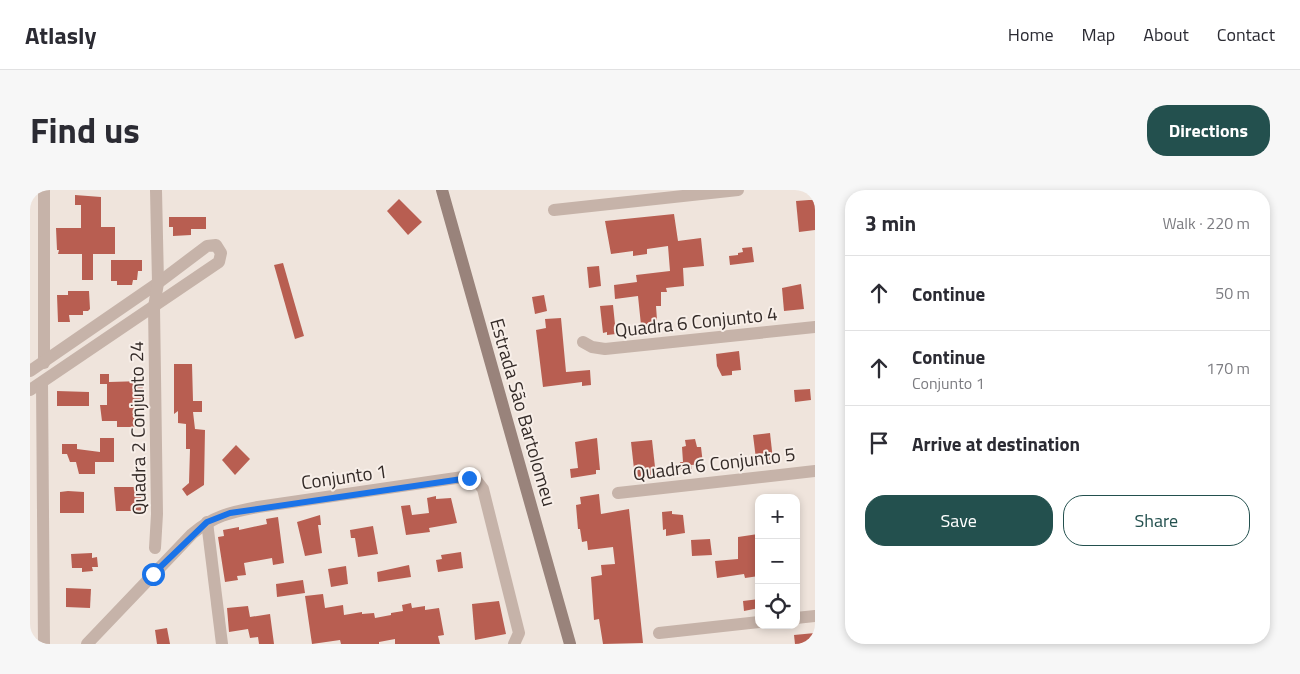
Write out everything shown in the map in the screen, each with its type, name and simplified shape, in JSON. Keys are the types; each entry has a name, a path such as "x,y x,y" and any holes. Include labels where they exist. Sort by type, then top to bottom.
{"street":[{"path":"44,190 44,363"},
{"name":"Quadra 2 Conjunto 24","path":"155,548 157,514 154,306 158,283 156,190"},
{"name":"Estrada São Bartolomeu","path":"442,190 570,644"},
{"path":"554,210 738,190"},
{"path":"30,371 158,283 208,246 216,245 221,253 219,262 30,390"},
{"name":"Quadra 6 Conjunto 4","path":"582,342 592,347 605,349 815,327"},
{"path":"42,383 44,644"},
{"name":"Quadra 6 Conjunto 5","path":"618,493 815,471"},
{"name":"Conjunto 1","path":"207,522 230,513 258,507 464,477 476,480 483,489 517,638"},
{"path":"87,644 179,547 207,522"},
{"path":"207,522 222,644"},
{"path":"800,618 815,616"},
{"path":"659,634 755,622"}],"building":[{"path":"75,195 101,197 101,227 115,227 115,254 93,254 93,280 82,280 82,254 58,254 59,250 57,250 56,228 81,228 81,205 75,205"},
{"path":"399,199 422,222 408,235 387,211"},
{"path":"815,200 815,230 799,232 796,201"},
{"path":"674,214 678,241 701,238 704,266 683,268 684,286 666,288 667,292 661,292 661,306 656,306 657,320 653,321 653,324 641,325 638,296 615,299 614,285 637,282 636,275 670,271 668,246 647,249 647,254 633,256 633,251 611,254 605,221"},
{"path":"169,217 206,217 206,229 191,229 191,235 173,236 173,227 169,227"},
{"path":"752,247 754,262 730,265 729,256 738,255 738,253 743,252 742,248"},
{"path":"111,260 142,260 142,271 138,271 137,280 133,280 132,285 117,285 117,281 111,281"},
{"path":"283,263 304,336 295,339 274,265"},
{"path":"599,266 601,286 589,288 587,267"},
{"path":"801,284 804,309 784,311 782,288"},
{"path":"68,291 89,291 90,309 83,311 83,315 69,315 70,322 58,322 57,295 68,295"},
{"path":"544,295 547,311 535,314 532,297"},
{"path":"613,305 616,334 607,335 607,332 603,333 600,306"},
{"path":"561,318 566,372 590,370 591,385 582,386 582,382 543,387 536,330 546,328 545,319"},
{"path":"739,351 741,370 732,371 732,375 722,376 717,366 716,354"},
{"path":"174,364 192,364 193,401 202,401 202,412 193,412 195,429 205,430 204,485 187,496 182,489 189,483 190,449 186,449 186,424 178,423 178,411 174,414"},
{"path":"100,374 109,374 109,382 143,381 142,408 135,408 135,427 117,427 117,421 102,421 100,405 107,405 107,384 100,384"},
{"path":"810,389 811,400 795,402 794,390"},
{"path":"57,391 89,392 89,406 57,406"},
{"path":"770,433 773,460 756,459 753,435"},
{"path":"100,438 114,438 114,462 95,462 95,474 79,474 76,462 70,462 67,454 62,454 62,444 77,444 77,449 100,452"},
{"path":"597,438 600,470 596,470 596,474 571,478 570,469 578,468 575,442"},
{"path":"695,439 697,447 701,447 703,464 691,465 692,469 681,470 680,462 683,462 682,447 686,446 685,440"},
{"path":"652,440 656,476 635,478 631,442"},
{"path":"236,445 250,459 235,475 222,460"},
{"path":"114,487 139,487 141,511 116,511"},
{"path":"60,492 84,492 84,513 60,513"},
{"path":"599,494 601,514 629,509 643,643 603,644 599,619 594,620 591,577 602,575 601,565 615,564 613,547 588,550 587,541 582,542 580,529 578,529 576,505 581,504 580,497"},
{"path":"436,496 436,499 451,498 457,523 429,528 430,532 406,535 401,506 410,505 412,515 429,513 427,498"},
{"path":"672,511 672,514 683,515 685,533 666,536 666,529 663,530 662,512"},
{"path":"320,515 321,525 318,525 322,553 305,556 297,522"},
{"path":"278,517 284,563 273,565 272,558 244,563 246,575 237,576 238,580 225,582 218,537 224,536 223,530 239,527 239,530 267,524 266,519"},
{"path":"373,526 378,554 358,557 355,538 351,538 350,530"},
{"path":"755,534 755,577 745,578 744,574 717,578 715,561 738,559 738,537"},
{"path":"710,539 712,555 692,556 691,540"},
{"path":"461,552 463,568 438,572 436,560 442,559 441,555"},
{"path":"92,553 92,558 97,557 98,567 92,567 93,571 82,572 82,568 72,568 71,554"},
{"path":"409,565 411,577 378,582 377,572"},
{"path":"346,566 348,584 331,587 328,569"},
{"path":"303,580 305,593 277,597 276,584"},
{"path":"66,588 91,589 90,608 66,607"},
{"path":"323,594 325,608 343,605 344,615 362,612 362,614 374,613 375,618 403,611 402,605 411,603 412,608 425,606 425,610 439,608 444,635 438,636 440,644 395,644 395,639 379,642 379,644 341,644 340,640 312,644 305,596"},
{"path":"755,600 755,609 744,611 743,601"},
{"path":"499,601 506,634 475,640 472,604"},
{"path":"248,606 250,617 270,614 274,644 259,644 258,637 250,638 248,629 229,632 227,608"},
{"path":"167,628 170,644 157,644 155,630"},
{"path":"815,633 815,644 795,644 794,635"}],"route":[{"path":"153,574 192,534 207,522 230,513 258,507 464,477 469,478"}]}
